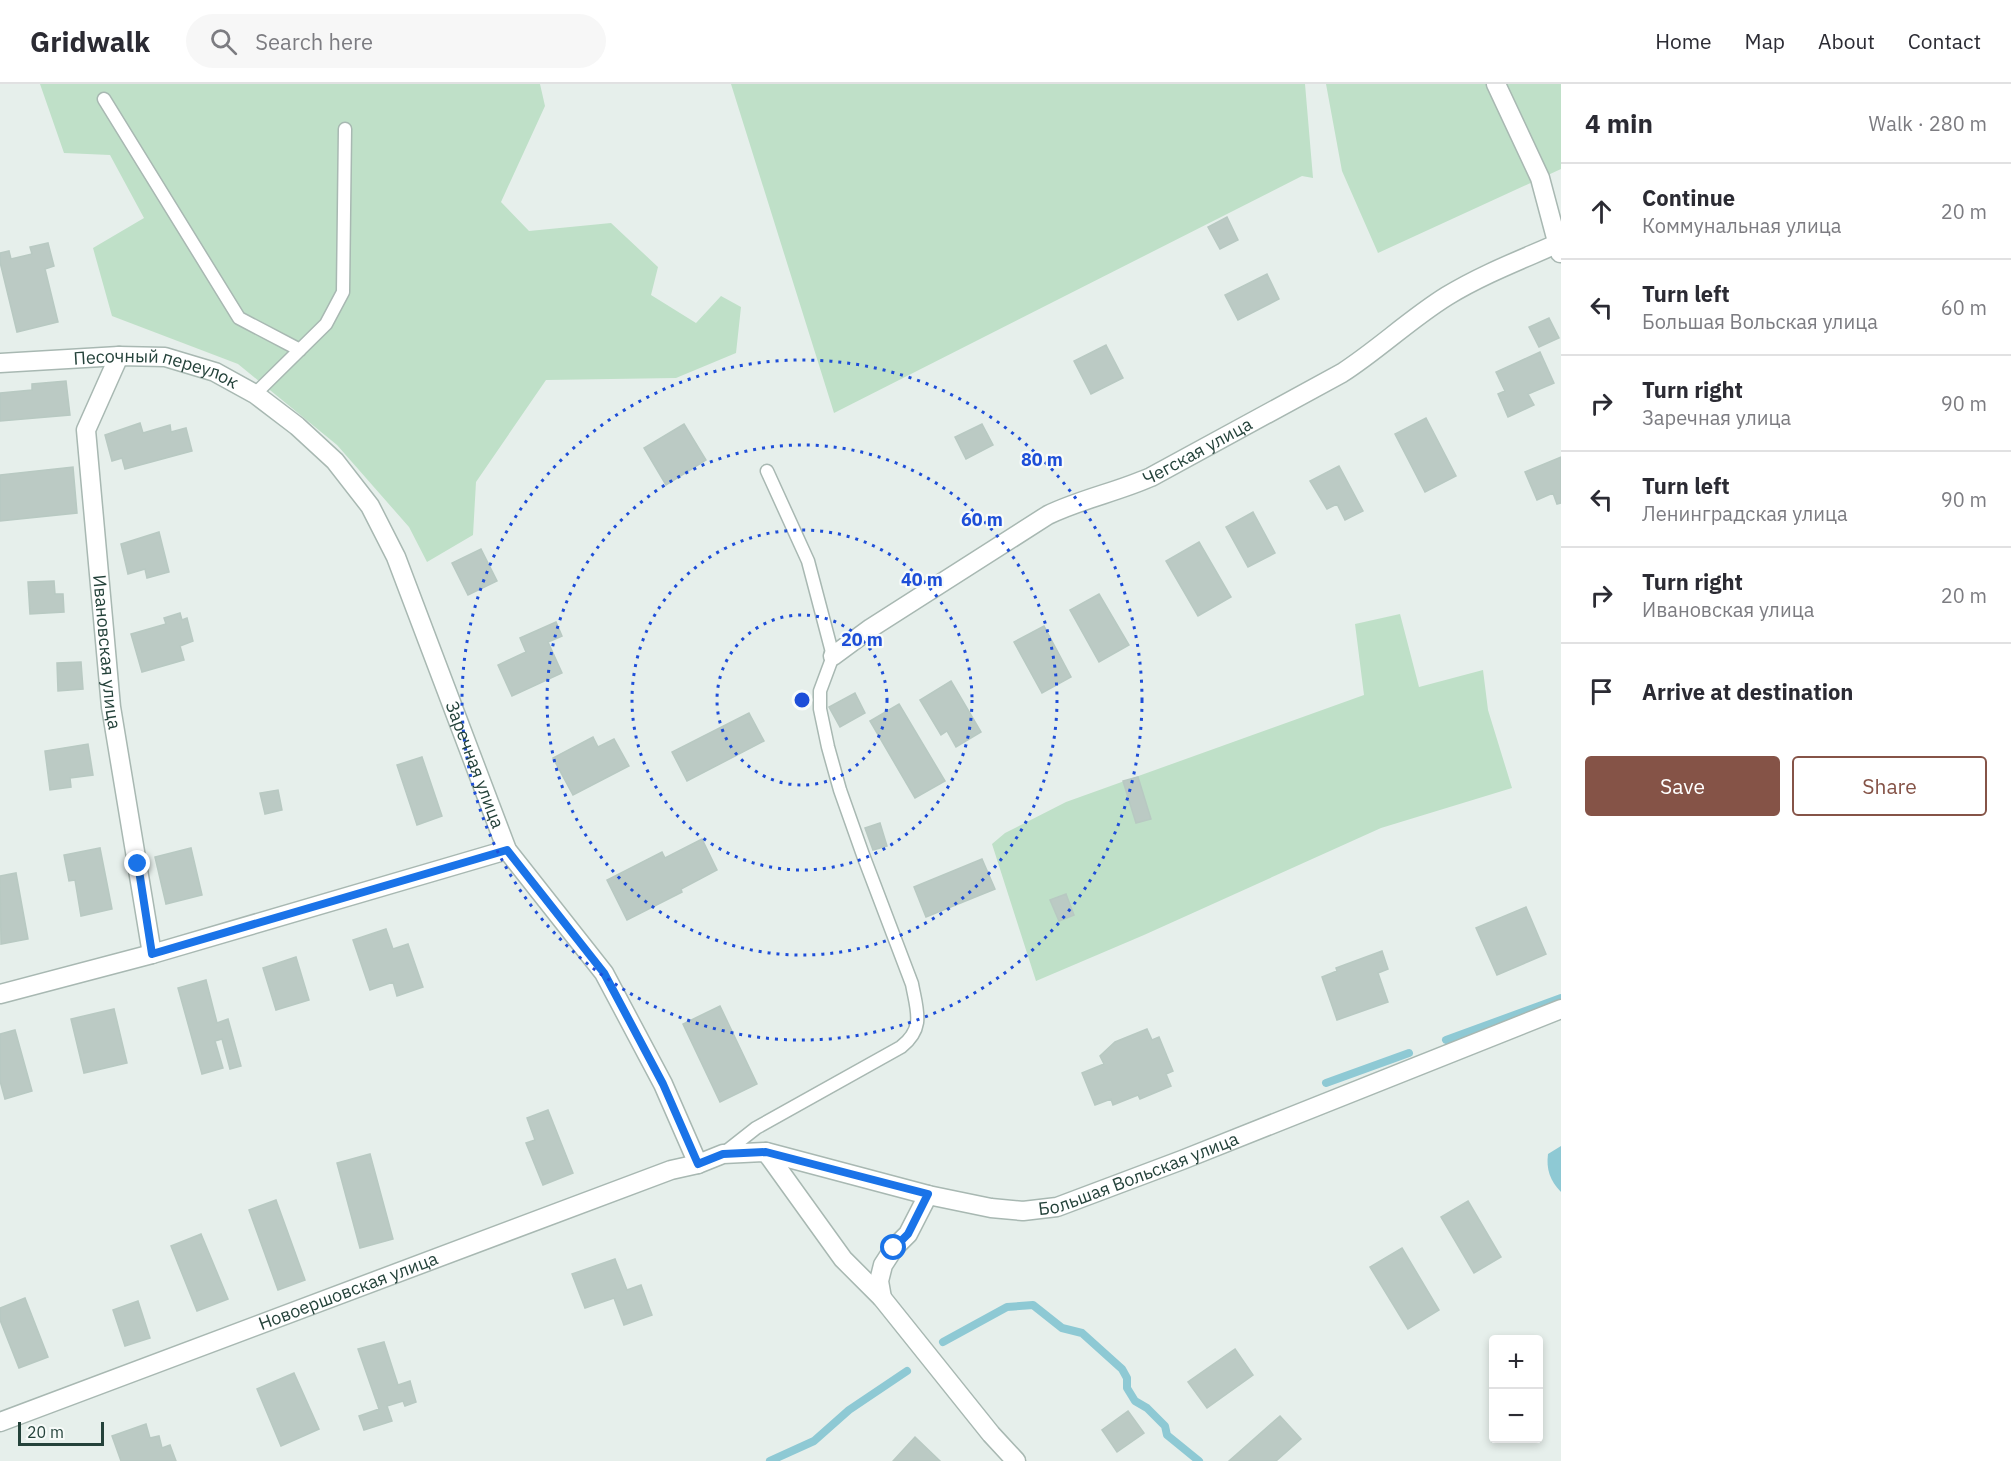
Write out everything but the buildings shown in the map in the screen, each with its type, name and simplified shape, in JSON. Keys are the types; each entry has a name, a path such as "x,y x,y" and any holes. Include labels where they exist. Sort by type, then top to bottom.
{"street":[{"path":"1496,84 1540,178 1560,247"},
{"name":"Чегская улица","path":"832,656 871,628 1048,515 1067,506 1127,488 1151,477 1342,373 1445,297 1470,283 1560,247"},
{"name":"Песочный переулок","path":"0,363 118,356 165,357 215,372 255,394 297,426"},
{"name":"Ивановская улица","path":"118,356 86,430 111,706 152,954"},
{"name":"Заречная улица","path":"297,426 335,460 370,506 396,557 507,850 604,973 663,1084 698,1164"},
{"path":"0,994 152,954 507,850"},
{"name":"Большая Вольская улица","path":"698,1164 723,1154 766,1152 928,1194 992,1208 1023,1211 1057,1207 1182,1160 1561,1009"},
{"path":"766,1152 843,1259 882,1298 991,1434 1016,1461"},
{"name":"Новоершовская улица","path":"0,1422 671,1170 698,1164"},
{"path":"882,1298 879,1281 883,1265 894,1248 908,1234 928,1194"}],"lane":[{"path":"104,99 238,318 300,350"},
{"path":"255,394 326,324 343,292 345,129"},
{"path":"723,1154 756,1128 901,1047 917,1029 912,984 855,833 828,747 820,709 820,691 832,656 808,561 767,471"}],"green space":[{"path":"40,84 540,84 545,106 501,202 529,231 611,223 658,267 651,295 696,323 721,296 741,307 736,353 676,378 546,380 476,482 473,535 427,562 409,527 337,445 238,364 112,316 93,248 144,218 110,155 64,153"},
{"path":"731,84 1305,84 1313,178 1302,176 834,413"},
{"path":"1326,84 1561,84 1561,169 1378,253 1342,171"},
{"path":"1400,614 1419,687 1483,670 1488,710 1512,788 1381,828 1036,981 992,844 1005,833 1066,802 1364,695 1355,624"}],"water":[{"path":"1561,1146 1561,1192 1554,1184 1548,1170 1548,1154"}],"waterway":[{"path":"1446,1040 1561,998"},
{"path":"1326,1083 1409,1053"},
{"path":"943,1342 1007,1307 1033,1305 1062,1328 1082,1333 1122,1369 1127,1378 1127,1388 1135,1401 1147,1408 1165,1426 1167,1435 1199,1461"},
{"path":"770,1461 814,1441 849,1410 907,1371"}],"route":[{"path":"138,864 152,954 507,850 604,973 663,1084 698,1164 723,1154 766,1152 928,1194 908,1234 894,1248"}]}
